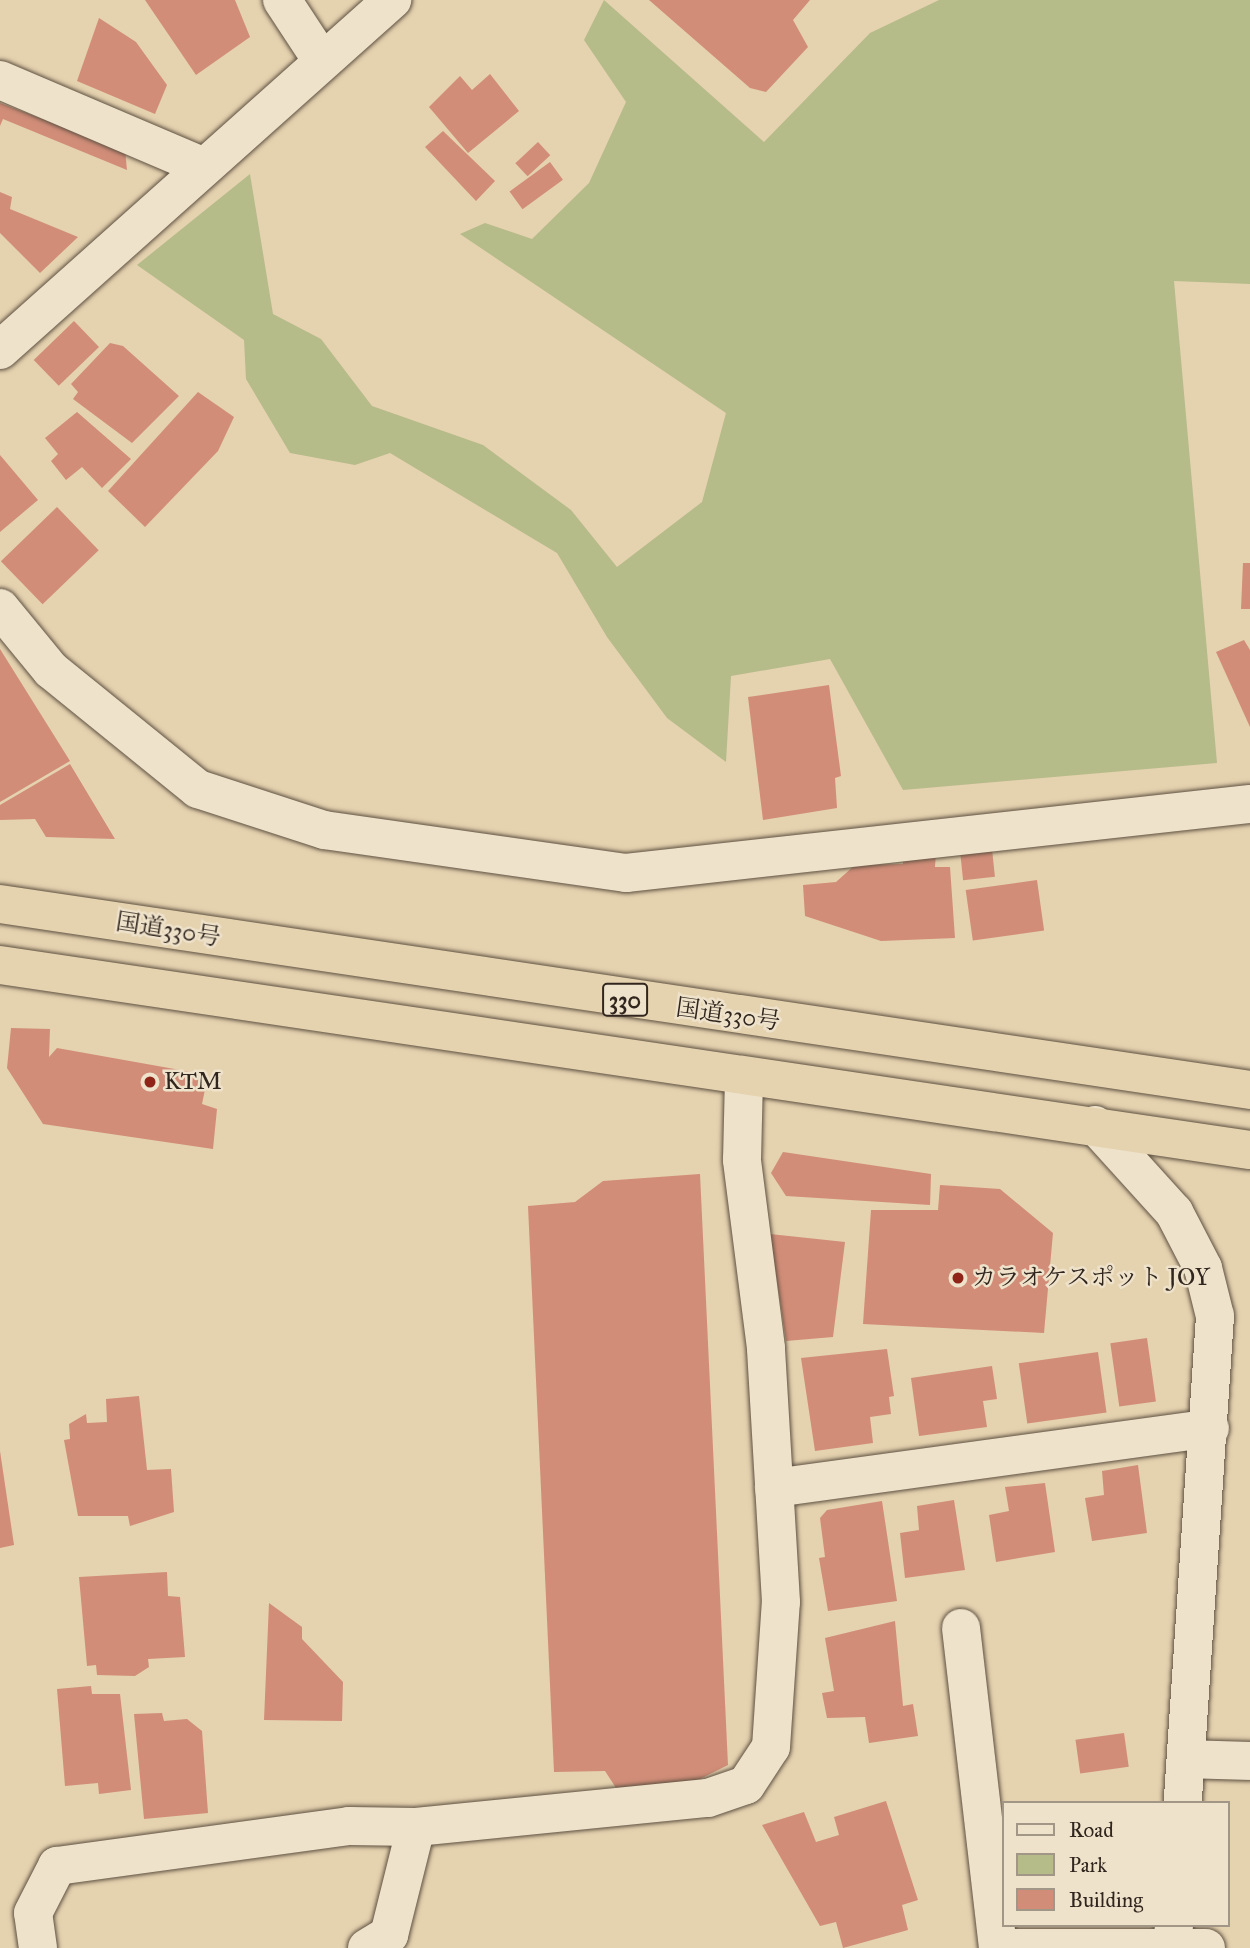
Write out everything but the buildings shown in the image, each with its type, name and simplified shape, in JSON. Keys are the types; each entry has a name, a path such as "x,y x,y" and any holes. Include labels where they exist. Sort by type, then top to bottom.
{"highway":[{"name":"国道330号","path":"0,904 1250,1090"},
{"path":"0,965 744,1080 1095,1125 1250,1150"}],"street":[{"path":"282,0 322,61"},
{"path":"0,350 392,0"},
{"path":"0,80 204,167"},
{"path":"0,608 51,670 198,789 324,830 626,873 1250,804"},
{"path":"38,1948 33,1913 57,1866 349,1826 416,1827 708,1798 746,1785 771,1747 782,1602 766,1348 742,1160 744,1080"},
{"path":"1095,1125 1156,1187 1203,1268 1215,1316 1210,1428 1182,1801"},
{"path":"774,1488 1210,1428"},
{"path":"961,1628 998,1948"},
{"path":"1186,1759 1250,1761"},
{"path":"367,1948 389,1935 416,1827"},
{"path":"1012,1948 1181,1941"}],"green space":[{"path":"604,0 764,142 870,33 939,0 1250,0 1250,284 1174,281 1217,763 903,790 830,659 731,676 726,762 667,718 607,637 557,553 390,453 355,465 290,453 246,379 244,340 137,265 250,174 273,314 321,339 372,406 483,445 571,510 617,567 702,502 726,413 460,234 485,223 532,239 589,183 626,102 584,40"}],"place":[{"name":"KTM","path":"150,1082"},
{"name":"カラオケスポット JOY","path":"958,1278"}]}
